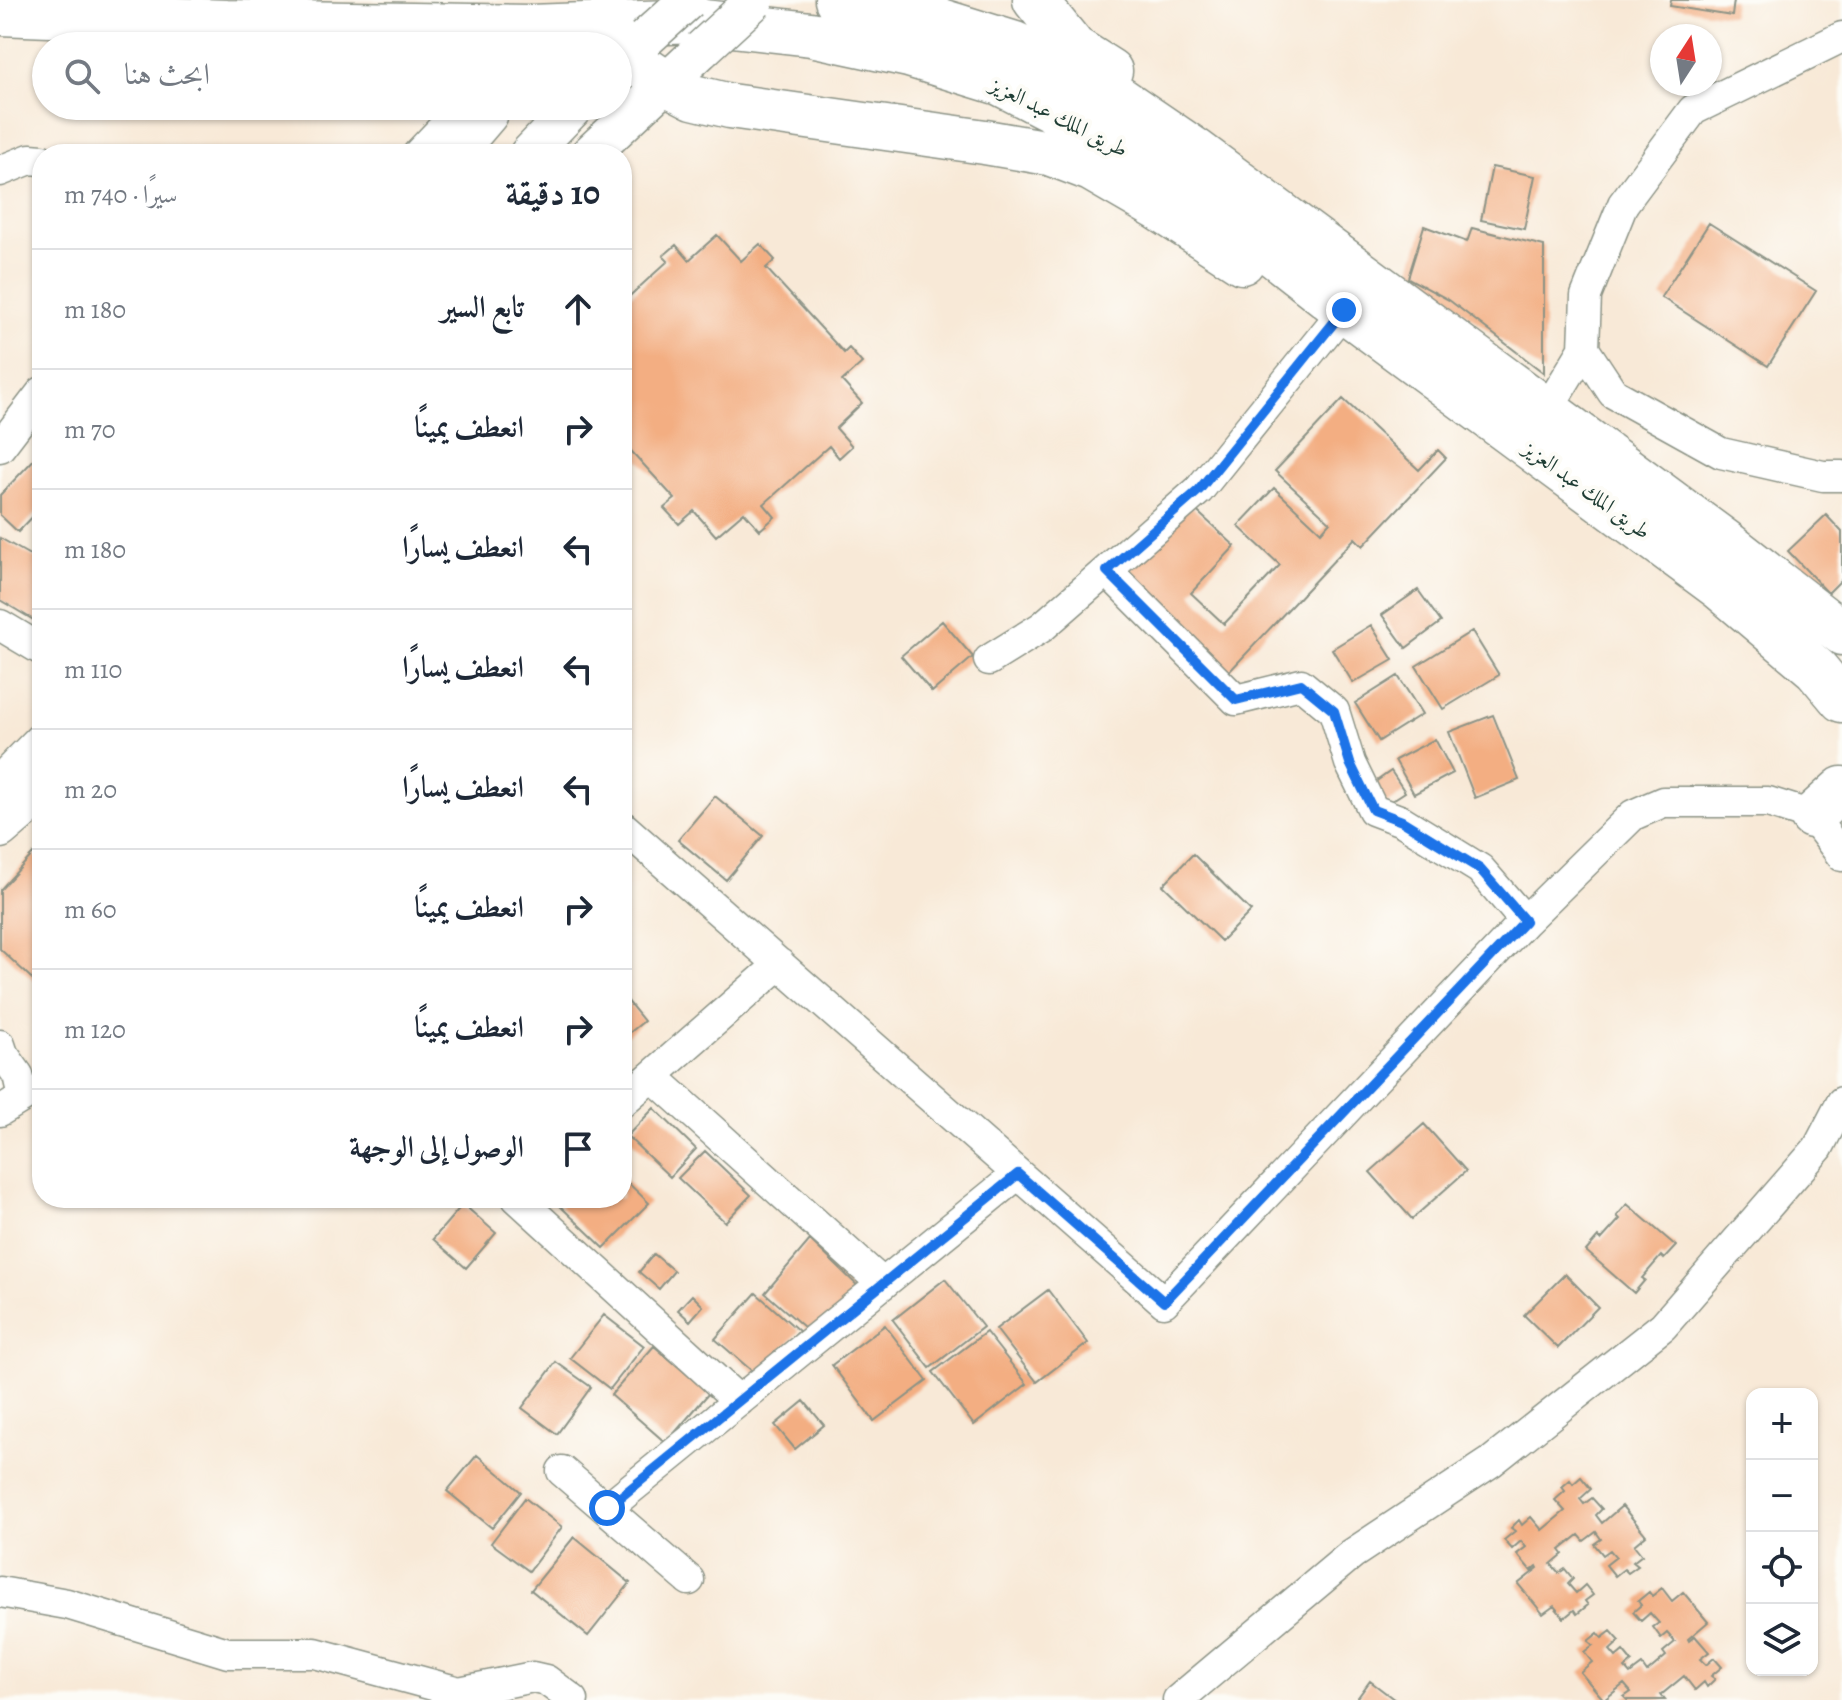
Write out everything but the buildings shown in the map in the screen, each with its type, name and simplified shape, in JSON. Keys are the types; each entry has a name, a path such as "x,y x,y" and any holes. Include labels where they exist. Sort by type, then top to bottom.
{"highway":[{"name":"طريق الملك عبد العزيز","path":"837,0 918,14 1015,44 1111,93 1196,151 1547,410 1842,633"},
{"path":"1035,0 1074,48 1145,93 1335,254"},
{"name":"طريق الملك عبد العزيز","path":"0,13 226,22 370,32"},
{"name":"طريق الملك عبد العزيز","path":"496,32 530,27 697,21 811,34 909,55 1000,83 1095,132 1179,181 1344,310 1719,587 1816,669 1842,700"},
{"path":"632,55 666,83 693,97 730,106 1049,153 1091,169 1119,185 1290,293 1344,310"},
{"path":"460,144 480,120"}],"main road":[{"path":"632,51 688,0"},
{"path":"632,115 755,0"},
{"path":"539,144 562,120"},
{"path":"601,144 626,120"},
{"path":"0,785 32,752"},
{"path":"0,829 32,802"}],"street":[{"path":"1547,410 1584,349 1586,296 1623,204 1693,110 1842,37"},
{"path":"428,144 450,120"},
{"path":"0,171 32,159"},
{"path":"989,660 1042,627 1199,490 1344,310"},
{"path":"1584,349 1613,393 1721,453 1823,476 1842,476"},
{"path":"0,447 32,405"},
{"path":"1107,571 1236,700 1301,684 1334,711 1350,763 1373,810 1402,821 1480,869 1525,921"},
{"path":"0,625 32,644"},
{"path":"632,835 1164,1302 1525,921 1633,815 1663,802 1827,802 1842,856"},
{"path":"632,1093 780,964"},
{"path":"0,1045 18,1075 23,1097 0,1111"},
{"path":"652,1076 883,1284"},
{"path":"1178,1700 1352,1554 1491,1462 1663,1326 1818,1148 1842,1102"},
{"path":"607,1508 1018,1174"},
{"path":"528,1208 739,1401"},
{"path":"562,1471 689,1580"},
{"path":"0,1592 67,1604 228,1653 315,1653 459,1692 533,1677 546,1680 573,1700"}],"route":[{"path":"607,1508 1018,1174 1164,1302 1525,921 1480,869 1402,821 1373,810 1350,763 1334,711 1301,684 1236,700 1107,571 1199,490 1344,310"}]}
